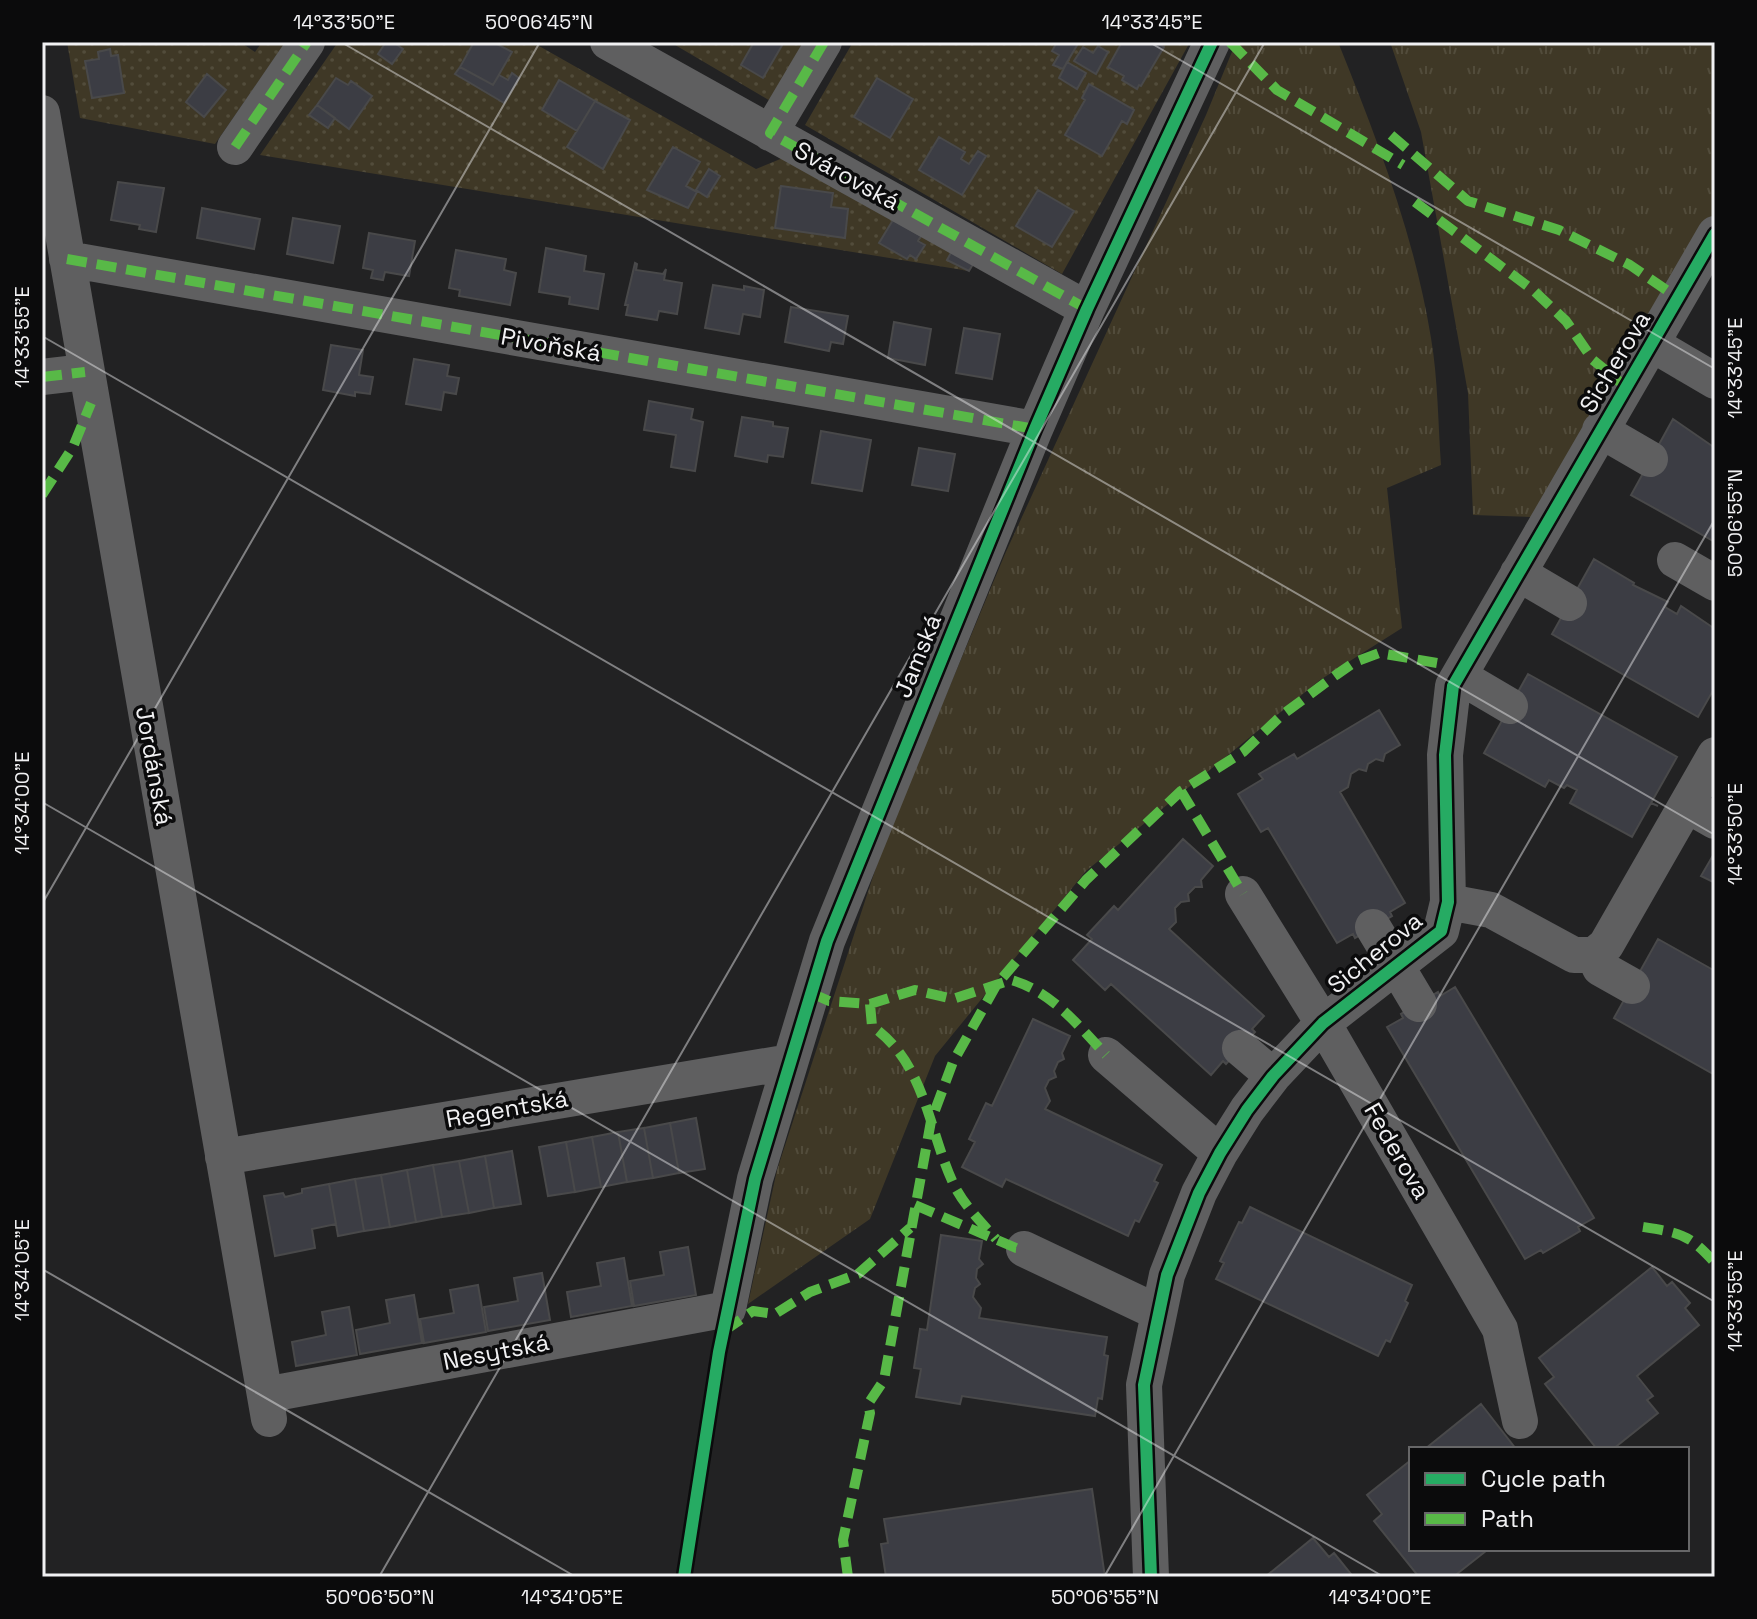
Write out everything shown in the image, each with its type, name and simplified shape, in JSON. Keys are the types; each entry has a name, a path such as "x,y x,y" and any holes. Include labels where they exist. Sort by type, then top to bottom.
{"street":[{"path":"235,147 307,42"},
{"name":"Svárovská","path":"608,42 1087,309"},
{"path":"770,133 824,42"},
{"name":"Jamská","path":"728,1309 755,1179 827,941 1035,429 1087,309 1212,42"},
{"name":"Jordánská","path":"42,113 267,1408"},
{"name":"Sicherova","path":"1151,1577 1144,1385 1167,1275 1199,1193 1247,1110 1273,1076 1323,1023 1441,931 1448,902 1445,755 1453,686 1715,234"},
{"name":"Pivoňská","path":"67,259 1035,429"},
{"path":"1652,344 1715,381"},
{"path":"42,377 85,372"},
{"path":"1600,430 1650,459"},
{"path":"1675,560 1715,583"},
{"path":"1518,573 1569,603"},
{"path":"1459,676 1510,706"},
{"path":"1448,902 1491,910 1574,955 1594,955 1606,945 1701,813 1715,755"},
{"name":"Federova","path":"1243,894 1323,1023 1500,1329 1520,1421"},
{"path":"1373,927 1419,1004"},
{"path":"1594,955 1600,968 1632,986"},
{"path":"1240,1048 1273,1076"},
{"path":"1106,1055 1220,1153"},
{"name":"Regentská","path":"223,1157 790,1062"},
{"path":"1024,1249 1157,1312"},
{"name":"Nesytská","path":"267,1408 728,1309"}],"green space":[{"path":"67,42 240,42 255,52 262,42 286,42 215,144 80,118","holes":["109,49 124,92 92,98 85,62 99,59 98,52","207,75 226,90 204,117 186,102"]},
{"path":"338,42 386,42 378,54 392,64 402,49 393,42 474,42 455,74 504,103 519,78 512,74 508,80 499,75 512,53 493,42 532,42 756,169 795,153 953,249 948,260 969,271 260,155","holes":["336,78 348,85 352,81 372,96 349,128 335,118 328,128 310,115","559,81 630,120 602,168 577,131","781,186 833,193 832,207 848,210 844,237 775,228","893,220 924,244 916,258 910,255 906,259 879,243"]},
{"path":"670,42 754,42 741,65 762,77 784,42 808,42 772,102"},
{"path":"853,42 1057,42 1052,51 1059,55 1054,65 1063,69 1059,78 1077,89 1086,73 1067,62 1079,42 1122,42 1108,67 1137,88 1164,47 1156,42 1190,42 1062,274 805,125","holes":["877,78 913,99 889,138 854,117","1090,85 1134,110 1127,123 1122,121 1102,156 1066,135 1085,100 1082,97","939,137 964,152 961,159 969,164 978,151 986,156 962,195 919,170","1038,190 1074,211 1052,247 1017,226"]},
{"path":"1236,42 1338,42 1380,151 1415,262 1431,338 1441,465 1387,488 1402,628 1320,680 1086,871 935,1056 870,1219 748,1304 777,1170 883,846 1005,554 1206,115"},
{"path":"1390,42 1715,42 1715,214 1531,517 1473,515 1468,393 1421,132"}],"building":[{"path":"386,42 393,42 403,49 392,64 378,54"},
{"path":"474,42 493,42 512,52 493,85 460,67"},
{"path":"754,42 784,42 763,78 741,65"},
{"path":"1057,42 1079,42 1063,69 1053,65 1059,55 1052,51"},
{"path":"1122,42 1156,42 1164,47 1137,89 1122,80 1124,76 1108,67"},
{"path":"1098,46 1108,52 1096,74 1074,61 1083,47 1093,53"},
{"path":"110,49 111,56 118,55 124,93 92,98 85,61 99,59 98,52"},
{"path":"1067,62 1086,73 1077,89 1059,78"},
{"path":"460,67 493,85 499,75 508,80 512,73 519,78 504,103 455,74"},
{"path":"207,74 226,90 204,117 186,102"},
{"path":"336,78 348,85 351,81 372,96 349,129 317,105"},
{"path":"877,78 913,99 890,138 854,117"},
{"path":"559,80 595,101 577,131 542,110"},
{"path":"1089,84 1134,110 1127,124 1122,121 1102,156 1065,135 1085,100 1082,98"},
{"path":"595,101 630,120 603,169 567,147"},
{"path":"317,105 335,118 328,128 309,115"},
{"path":"939,137 965,152 961,159 969,164 978,151 986,156 962,195 919,170"},
{"path":"673,147 700,162 686,186 697,192 688,208 647,190"},
{"path":"709,169 720,176 707,197 696,190"},
{"path":"118,182 164,188 156,232 139,229 140,225 111,220"},
{"path":"781,186 833,193 831,207 848,209 845,238 775,228"},
{"path":"1038,190 1074,211 1052,247 1016,226"},
{"path":"202,208 260,219 254,249 197,238"},
{"path":"293,218 340,226 333,263 287,254"},
{"path":"893,220 921,236 918,241 925,245 916,259 910,255 907,259 879,243"},
{"path":"369,233 415,241 409,276 385,272 383,280 371,278 373,270 363,268"},
{"path":"546,248 586,256 584,271 604,274 598,309 569,304 570,297 539,292"},
{"path":"953,249 975,261 969,271 947,260"},
{"path":"456,250 506,259 504,270 516,273 510,305 459,296 460,290 449,288"},
{"path":"635,263 636,270 663,274 666,269 664,280 682,283 677,314 659,311 657,320 626,315 628,305 625,305"},
{"path":"713,285 764,290 760,317 743,314 739,334 705,328"},
{"path":"791,307 848,316 843,344 831,342 829,351 785,342"},
{"path":"894,322 931,329 925,365 888,358"},
{"path":"964,328 1000,334 992,379 956,373"},
{"path":"331,345 363,350 359,375 373,377 370,394 355,392 355,396 323,390"},
{"path":"414,359 449,365 447,376 459,378 456,394 444,392 441,410 406,404"},
{"path":"649,401 693,409 691,419 703,422 695,471 671,467 676,435 644,430"},
{"path":"742,417 788,428 783,457 768,455 767,462 735,456"},
{"path":"1673,419 1715,448 1715,542 1631,495"},
{"path":"821,431 871,440 862,491 812,483"},
{"path":"919,448 955,454 948,491 912,485"},
{"path":"1594,559 1633,585 1668,602 1665,607 1677,614 1681,606 1715,629 1715,687 1698,717 1552,634"},
{"path":"1528,674 1677,757 1632,837 1570,803 1577,790 1567,785 1564,788 1549,780 1545,787 1484,753"},
{"path":"1379,710 1400,745 1385,754 1383,761 1376,759 1368,764 1366,771 1359,769 1351,774 1348,787 1340,792 1405,903 1390,912 1392,916 1355,938 1353,934 1337,943 1268,828 1261,832 1238,794 1263,779 1259,774 1294,754 1297,759"},
{"path":"1183,839 1213,866 1201,880 1202,887 1195,887 1188,894 1189,901 1181,902 1175,908 1176,922 1169,929 1264,1016 1252,1029 1255,1032 1226,1064 1223,1061 1211,1075 1111,984 1105,990 1073,960 1092,939 1087,935 1114,906 1118,910"},
{"path":"1715,852 1715,883 1701,876"},
{"path":"1658,939 1715,971 1715,1075 1614,1018"},
{"path":"1455,987 1594,1218 1578,1227 1580,1231 1543,1253 1541,1250 1525,1259 1387,1027 1403,1018 1401,1014 1438,992 1440,996"},
{"path":"1033,1019 1070,1036 1062,1053 1064,1059 1058,1062 1054,1071 1056,1077 1049,1080 1045,1088 1050,1101 1045,1109 1162,1165 1154,1181 1158,1183 1139,1222 1135,1220 1128,1236 1006,1179 1002,1187 962,1167 975,1142 969,1139 986,1103 992,1106"},
{"path":"696,1118 705,1169 679,1173 670,1123"},
{"path":"670,1123 679,1173 653,1178 644,1128"},
{"path":"644,1128 653,1178 627,1182 618,1132"},
{"path":"618,1132 627,1182 601,1187 592,1137"},
{"path":"592,1137 601,1187 575,1192 566,1142"},
{"path":"566,1142 575,1192 548,1196 539,1147"},
{"path":"512,1151 521,1204 494,1208 485,1156"},
{"path":"485,1156 494,1208 469,1213 459,1161"},
{"path":"459,1161 469,1213 442,1217 433,1165"},
{"path":"433,1165 442,1217 416,1222 407,1170"},
{"path":"407,1170 416,1222 390,1227 381,1175"},
{"path":"381,1175 390,1227 364,1231 355,1179"},
{"path":"355,1179 364,1231 338,1236 329,1184"},
{"path":"329,1184 336,1224 312,1229 315,1248 275,1256 264,1196 283,1193 285,1197 302,1193 302,1189"},
{"path":"1250,1207 1412,1285 1405,1301 1408,1303 1390,1342 1386,1340 1378,1356 1216,1279 1224,1263 1220,1261"},
{"path":"941,1235 982,1241 979,1259 983,1264 977,1269 976,1278 980,1284 975,1288 973,1297 981,1308 979,1318 1107,1337 1104,1355 1108,1356 1102,1399 1098,1398 1095,1416 962,1396 960,1404 916,1397 921,1369 914,1368 920,1329 927,1330"},
{"path":"688,1247 696,1295 634,1306 630,1281 664,1275 660,1252"},
{"path":"624,1258 632,1306 571,1317 567,1292 601,1286 597,1263"},
{"path":"1652,1267 1667,1286 1672,1282 1690,1303 1685,1308 1699,1325 1637,1376 1653,1396 1647,1400 1658,1413 1616,1447 1595,1447 1545,1384 1554,1377 1539,1358"},
{"path":"542,1273 550,1320 488,1331 484,1307 518,1301 514,1278"},
{"path":"478,1285 486,1332 424,1343 420,1319 454,1313 450,1290"},
{"path":"414,1295 422,1343 360,1354 356,1330 390,1323 386,1300"},
{"path":"349,1307 357,1355 296,1366 292,1342 326,1335 322,1312"},
{"path":"1481,1404 1514,1447 1427,1447"},
{"path":"1409,1462 1409,1551 1486,1551 1453,1577 1419,1577 1374,1521 1382,1514 1367,1495"},
{"path":"1092,1489 1105,1577 886,1577 881,1544 888,1543 884,1519"},
{"path":"1313,1538 1329,1557 1334,1553 1351,1574 1347,1577 1265,1577"}],"marked path":[{"path":"235,147 307,42"},
{"path":"824,42 770,133 1087,309"},
{"path":"1230,42 1277,90 1403,165"},
{"path":"1391,135 1468,201 1559,230 1630,265 1678,298"},
{"path":"1415,202 1534,291 1566,321 1593,360 1626,387"},
{"path":"67,259 1035,429"},
{"path":"42,377 85,372"},
{"path":"42,495 73,447 91,403"},
{"path":"848,1577 843,1540 870,1413 868,1404 884,1380 931,1121 953,1062 997,984 1086,880 1181,791 1243,752 1282,715 1336,675 1355,662 1379,653 1437,663"},
{"path":"1181,791 1243,894"},
{"path":"811,993 829,1001 870,1004 915,990 953,999 1011,980 1052,1001 1106,1055"},
{"path":"870,1004 872,1026 890,1041 915,1079 954,1185 996,1239"},
{"path":"915,1205 1024,1249"},
{"path":"1643,1227 1684,1236 1715,1263"},
{"path":"724,1331 753,1311 775,1314 810,1292 858,1274 910,1228"}],"cycle path":[{"path":"684,1577 719,1352 755,1179 827,941 1035,429 1087,309 1212,42"},
{"path":"1151,1577 1144,1385 1167,1275 1199,1193 1247,1110 1273,1076 1323,1023 1441,931 1448,902 1445,755 1453,686 1715,234"}]}
